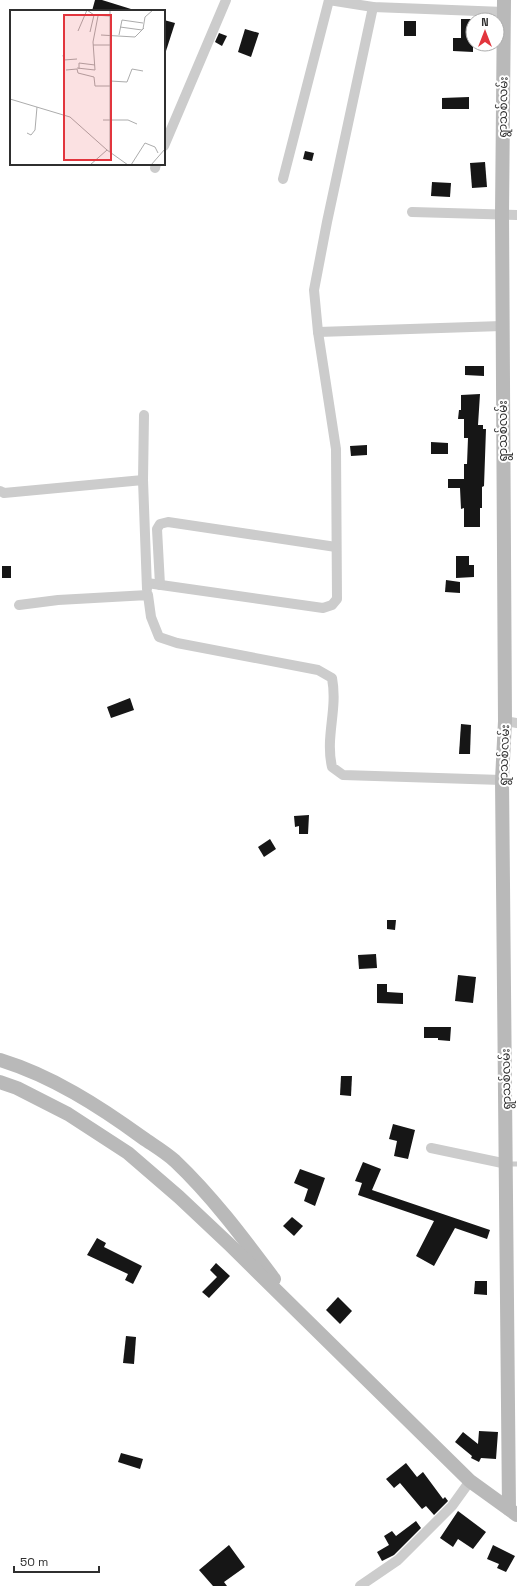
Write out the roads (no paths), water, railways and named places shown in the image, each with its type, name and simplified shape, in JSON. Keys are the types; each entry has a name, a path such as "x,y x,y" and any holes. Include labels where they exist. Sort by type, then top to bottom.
{"street":[{"path":"165,144 226,0"},
{"path":"283,179 329,0 373,7 392,4 504,6"},
{"name":"ရွာသစ်လမ်း","path":"504,6 502,326 511,722 502,780 512,1164 513,1512"},
{"path":"147,583 323,608 332,605 337,599 336,450 318,332 314,290 373,7"},
{"path":"412,212 517,215"},
{"path":"318,332 502,326"},
{"path":"144,415 143,480 147,583 151,617 159,637 177,643 318,670 332,678 335,695 328,751 332,767 343,775 502,780"},
{"path":"0,491 4,493 143,480"},
{"path":"160,585 157,529 160,524 168,522 336,547"},
{"path":"18,605 58,600 148,595"},
{"path":"0,1060 47,1079 110,1113 174,1161 228,1221 263,1264 300,1315"},
{"path":"0,1082 17,1088 68,1114 128,1153 179,1197 470,1481 513,1512"},
{"path":"431,1148 512,1164"},
{"path":"360,1586 398,1560 452,1506 470,1481"}]}
